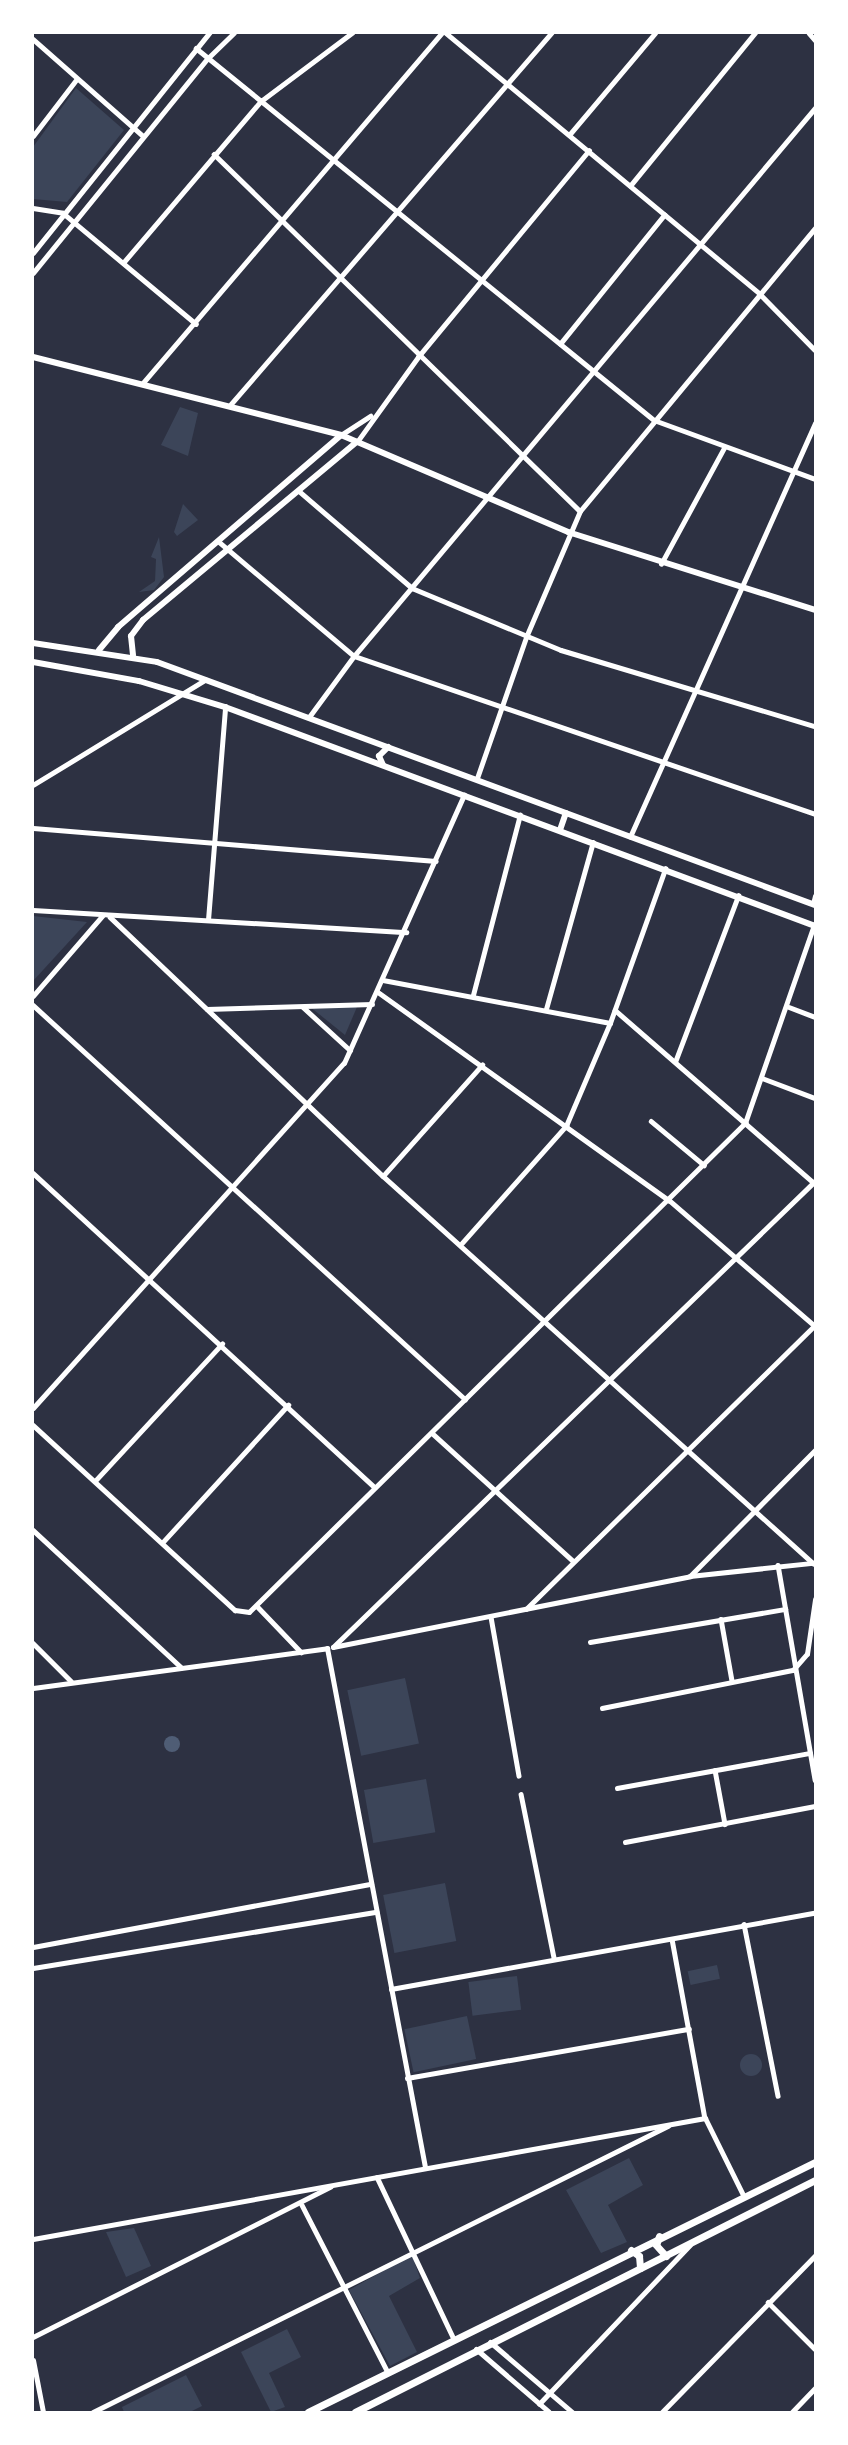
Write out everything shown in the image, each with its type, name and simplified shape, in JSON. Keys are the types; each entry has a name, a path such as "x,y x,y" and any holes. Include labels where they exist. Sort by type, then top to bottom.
{"main road":[{"path":"33,357 231,404 341,435 491,497 568,532 661,564 815,610"},
{"path":"99,650 218,541 341,435"},
{"path":"133,655 129,645 135,628 226,549 357,442"},
{"path":"33,643 133,655 477,778 814,904"},
{"path":"33,662 184,693 815,925"},
{"path":"383,765 379,756 388,747"},
{"path":"560,830 566,813"},
{"path":"308,2412 659,2236 815,2162"},
{"path":"355,2412 815,2180"},
{"path":"659,2236 656,2244 666,2256"},
{"path":"631,2250 640,2260 640,2268"}],"street":[{"path":"33,253 209,33"},
{"path":"33,273 208,58 234,33"},
{"path":"123,263 261,101 352,33"},
{"path":"141,384 283,224 444,33 509,83 664,215 702,244 760,294 815,350"},
{"path":"231,404 342,281 551,33"},
{"path":"570,134 655,33"},
{"path":"630,186 755,33"},
{"path":"809,33 815,40"},
{"path":"33,39 76,80 143,136"},
{"path":"196,48 654,420 724,448 815,479"},
{"path":"33,136 76,80"},
{"path":"309,717 354,656 491,497 521,457 815,108"},
{"path":"357,442 373,415 418,357 589,150"},
{"path":"214,154 418,357 580,511"},
{"path":"33,208 63,213 196,324"},
{"path":"560,344 664,215"},
{"path":"477,778 526,637 568,532 580,511 815,228"},
{"path":"341,435 373,415"},
{"path":"630,837 693,688 815,423"},
{"path":"661,564 724,448"},
{"path":"299,490 412,588 526,637 815,726"},
{"path":"218,541 354,656 815,814"},
{"path":"33,785 205,680"},
{"path":"208,920 217,842 225,707"},
{"path":"33,1408 309,1105 350,1050 406,932 465,795"},
{"path":"473,995 520,815"},
{"path":"33,828 436,861"},
{"path":"546,1009 593,842"},
{"path":"462,1243 566,1126 610,1023 665,869"},
{"path":"675,1062 738,896"},
{"path":"814,904 815,896"},
{"path":"33,910 110,917 208,920 406,932"},
{"path":"33,996 102,916"},
{"path":"110,917 383,1176 548,1319 814,1563"},
{"path":"33,1425 235,1610 249,1612 745,1124 789,1007 815,925"},
{"path":"383,980 473,995 610,1023"},
{"path":"378,992 669,1200 737,1256 815,1326 525,1610"},
{"path":"207,1009 372,1004"},
{"path":"33,1005 465,1399"},
{"path":"302,1006 350,1050"},
{"path":"789,1007 815,1017"},
{"path":"330,1648 814,1182 615,1010"},
{"path":"383,1176 482,1065"},
{"path":"762,1078 815,1098"},
{"path":"651,1121 704,1165"},
{"path":"33,1173 148,1280 222,1344 374,1487"},
{"path":"95,1481 222,1344"},
{"path":"162,1543 288,1405"},
{"path":"432,1433 573,1562"},
{"path":"690,1576 815,1450"},
{"path":"33,1530 182,1667"},
{"path":"33,1688 71,1681 330,1648 690,1576 814,1563"},
{"path":"778,1565 793,1670 815,1780"},
{"path":"602,1708 793,1670 807,1654 815,1600"},
{"path":"257,1606 301,1652"},
{"path":"590,1641 785,1609"},
{"path":"491,1617 519,1776"},
{"path":"721,1619 732,1681"},
{"path":"33,1643 71,1681"},
{"path":"330,1648 370,1884 425,2167"},
{"path":"617,1788 810,1753"},
{"path":"715,1770 725,1824"},
{"path":"521,1794 554,1958"},
{"path":"625,1842 815,1806"},
{"path":"33,1947 370,1884"},
{"path":"33,1968 376,1912"},
{"path":"391,1989 815,1912"},
{"path":"744,1924 777,2096"},
{"path":"672,1939 705,2118 744,2197"},
{"path":"407,2078 689,2029"},
{"path":"33,2240 425,2167 705,2118"},
{"path":"93,2412 671,2124"},
{"path":"377,2177 454,2339"},
{"path":"33,2337 302,2205 332,2185"},
{"path":"302,2205 388,2373"},
{"path":"539,2404 690,2245"},
{"path":"662,2412 815,2256"},
{"path":"768,2302 815,2349"},
{"path":"490,2342 572,2412"},
{"path":"476,2349 549,2412"},
{"path":"33,2360 43,2412"},
{"path":"792,2412 815,2388"}],"shaded area":[{"path":"76,88 124,130 67,202 33,199 33,147"},
{"path":"180,407 198,413 188,456 161,445"},
{"path":"183,504 198,520 177,536 174,532"},
{"path":"159,537 164,577 154,590 139,592 155,581 156,559 151,557"},
{"path":"33,916 87,922 33,981"},
{"path":"309,1006 357,1007 345,1035"},
{"path":"405,1678 419,1744 361,1756 347,1690"},
{"path":"172,1736 178,1738 180,1744 178,1750 172,1752 166,1750 164,1744 166,1738"},
{"path":"426,1779 435,1832 373,1843 364,1790"},
{"path":"445,1883 456,1941 394,1953 383,1895"},
{"path":"717,1965 720,1979 691,1985 688,1971"},
{"path":"517,1976 521,2010 473,2016 468,1982"},
{"path":"467,2016 476,2059 414,2072 404,2029"},
{"path":"751,2054 759,2057 762,2065 759,2073 751,2076 743,2073 740,2065 743,2057"},
{"path":"629,2158 643,2185 608,2205 627,2242 601,2253 566,2190"},
{"path":"134,2228 151,2266 126,2277 106,2232"},
{"path":"412,2255 420,2278 389,2296 417,2352 390,2366 349,2290"},
{"path":"287,2329 301,2357 269,2373 285,2407 271,2412 241,2352"},
{"path":"186,2375 202,2406 190,2412 124,2412 122,2407"}]}
